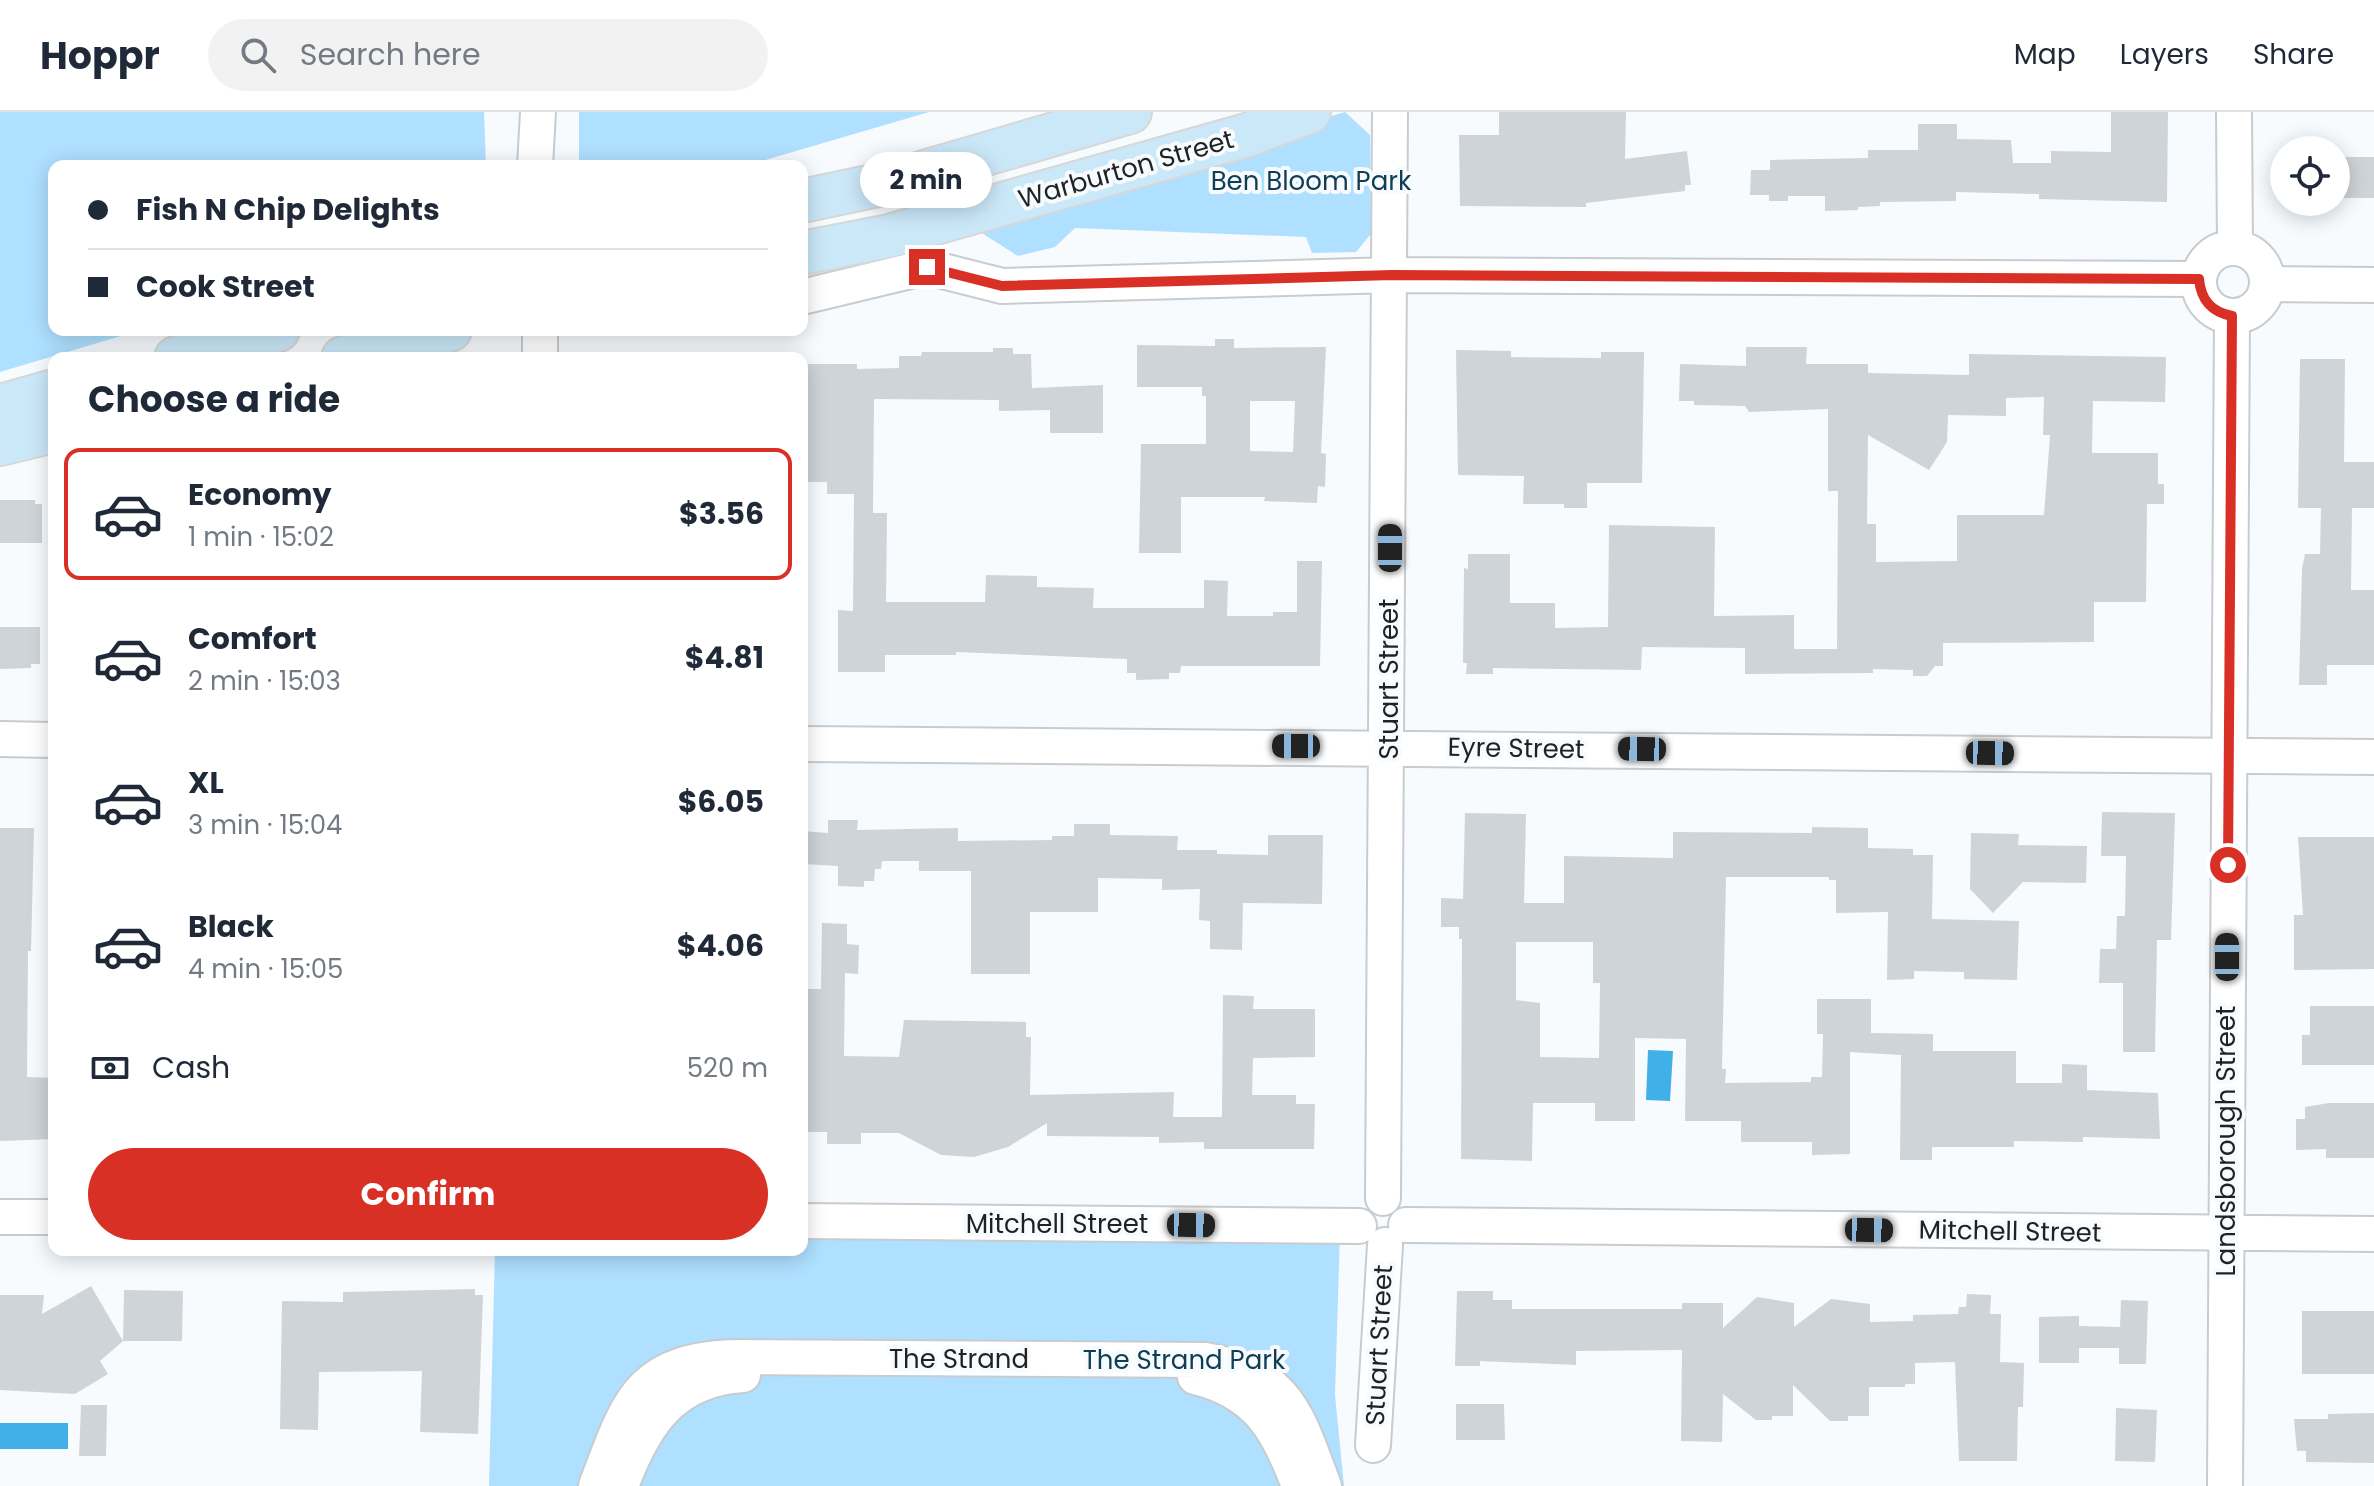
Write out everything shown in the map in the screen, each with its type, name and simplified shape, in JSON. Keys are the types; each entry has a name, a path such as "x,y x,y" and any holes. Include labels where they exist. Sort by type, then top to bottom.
{"main road":[{"name":"Warburton Street","path":"808,200 883,184 1130,112"},
{"name":"Warburton Street","path":"808,252 889,236 1247,135 1309,112"},
{"path":"198,352 256,336"},
{"path":"366,352 427,336"},
{"path":"0,406 48,393"},
{"path":"0,444 48,432"}],"street":[{"path":"535,160 538,112"},
{"name":"Stuart Street","path":"1373,1445 1383,1232 1364,1206 1383,1198 1392,275 1390,112"},
{"path":"2234,112 2235,247"},
{"path":"2235,247 2255,255 2262,263 2268,284 2260,303 2252,310 2232,316 2221,314 2204,300 2199,279 2206,260 2224,248 2235,247"},
{"path":"808,296 927,267 1002,286 1392,275 2199,279"},
{"path":"2268,284 2374,285"},
{"name":"Landsborough Street","path":"2225,1486 2232,316"},
{"path":"0,739 48,740"},
{"name":"Eyre Street","path":"808,744 1388,746 2374,757"},
{"path":"0,1217 48,1217"},
{"name":"Mitchell Street","path":"808,1221 1383,1232 2374,1234"},
{"name":"The Strand","path":"596,1486 622,1418 636,1396 653,1379 671,1367 688,1362 739,1357 1205,1360 1231,1364 1266,1380 1297,1414 1324,1486"},
{"name":"The Strand","path":"621,1486 644,1433 658,1416 692,1386 714,1378 740,1375 1174,1372 1222,1384 1250,1401 1275,1432 1299,1486"}],"green space":[{"path":"0,112 484,112 486,160 48,160 48,336 121,336 67,352 48,352 48,358 0,372"},
{"path":"579,112 929,112 765,160 579,160"},
{"name":"Ben Bloom Park","path":"1345,112 1370,135 1371,234 1356,252 1312,253 1306,237 1075,228 1055,247 1018,256 969,225"},
{"name":"The Strand Park","path":"1340,1233 1335,1395 1344,1486 489,1486 495,1256 808,1256 808,1238"}],"water":[{"path":"1648,1050 1673,1051 1670,1101 1646,1100"},
{"path":"0,1423 68,1423 68,1449 0,1449"}],"building":[{"path":"1499,112 1626,112 1625,159 1687,151 1691,185 1685,185 1685,191 1586,203 1586,207 1460,206 1459,135 1499,135"},
{"path":"2111,112 2168,112 2167,202 2039,199 2039,194 1956,192 1956,201 1880,202 1880,206 1858,207 1858,210 1825,211 1825,196 1788,196 1788,201 1769,201 1769,195 1750,195 1751,170 1770,170 1770,160 1868,158 1868,150 1918,150 1918,124 1957,124 1957,139 2011,140 2013,163 2051,163 2051,151 2111,152"},
{"path":"2350,157 2374,157 2374,198 2350,198"},
{"path":"1215,339 1234,339 1234,348 1326,347 1321,453 1326,454 1325,487 1318,486 1317,503 1264,501 1265,497 1181,497 1181,553 1139,553 1141,444 1206,444 1206,396 1202,396 1202,387 1137,387 1137,345 1215,346","holes":["1250,401 1295,401 1293,452 1250,451"]},
{"path":"1746,347 1807,347 1806,364 1868,364 1868,373 1969,375 1969,354 2166,357 2165,402 2093,401 2092,453 2158,453 2158,484 2164,484 2164,504 2147,504 2146,602 2094,602 2094,642 1943,643 1943,666 1935,666 1927,676 1913,676 1913,670 1873,669 1873,673 1745,674 1745,648 1642,647 1641,670 1493,668 1493,674 1466,674 1467,663 1463,663 1464,568 1468,569 1468,554 1510,554 1510,603 1555,603 1555,628 1608,627 1609,525 1715,527 1714,616 1794,615 1794,649 1837,649 1838,491 1828,491 1828,409 1749,412 1745,406 1694,405 1694,401 1679,401 1680,364 1746,366","holes":["2044,397 2043,435 2050,435 2044,515 1957,515 1957,561 1876,562 1876,524 1867,524 1868,435 1929,470 1947,442 1948,415 2006,416 2006,398"]},
{"path":"993,348 1013,348 1013,354 1031,354 1032,388 1103,385 1103,433 1050,433 1050,410 999,411 999,400 874,399 873,513 887,513 886,602 985,602 986,575 1037,576 1037,587 1094,588 1093,608 1204,608 1204,580 1228,581 1227,616 1273,616 1273,612 1297,612 1297,561 1322,561 1320,666 1181,666 1180,673 1169,673 1169,679 1136,680 1136,673 1127,673 1127,659 956,652 956,655 885,655 885,672 838,672 838,610 853,611 854,494 827,494 827,482 808,482 808,364 857,364 857,369 899,368 899,356 921,356 922,352 993,352"},
{"path":"1456,350 1511,351 1511,357 1601,358 1601,352 1644,352 1642,483 1587,483 1587,508 1564,508 1564,504 1523,504 1524,476 1458,475"},
{"path":"2300,359 2345,359 2344,462 2374,462 2374,508 2352,508 2351,590 2374,590 2374,665 2327,665 2327,685 2299,685 2302,569 2305,554 2320,554 2321,508 2298,508"},
{"path":"0,500 35,500 35,504 42,504 42,543 0,543"},
{"path":"0,627 40,627 40,664 31,664 31,668 0,669"},
{"path":"2102,812 2175,813 2171,940 2157,940 2155,1052 2123,1052 2123,983 2099,983 2100,949 2116,949 2117,916 2125,916 2126,856 2101,856"},
{"path":"1465,813 1526,814 1524,903 1564,903 1564,856 1673,858 1673,832 1812,833 1812,827 1868,828 1868,848 1913,849 1913,855 1933,855 1932,919 2019,921 2017,980 1964,979 1964,972 1914,971 1914,979 1887,980 1888,912 1836,913 1836,880 1829,880 1829,877 1726,877 1722,1069 1726,1069 1725,1083 1811,1082 1811,1077 1822,1077 1823,1034 1817,1034 1817,999 1871,999 1871,1033 1933,1034 1933,1051 2016,1051 2016,1083 2062,1083 2062,1064 2087,1065 2087,1090 2158,1093 2160,1139 2083,1137 2083,1142 2014,1141 2014,1147 1932,1147 1932,1160 1900,1160 1901,1055 1850,1052 1850,1154 1812,1155 1812,1142 1741,1142 1741,1121 1685,1121 1686,1039 1635,1038 1635,1121 1595,1121 1595,1103 1533,1103 1532,1161 1461,1159 1462,939 1459,939 1459,927 1441,927 1441,898 1463,899","holes":["1516,942 1593,942 1593,983 1600,983 1599,1058 1540,1057 1540,1003 1516,1000"]},
{"path":"828,820 858,820 857,830 958,828 958,841 1052,840 1052,836 1074,836 1074,824 1110,824 1110,835 1178,836 1177,850 1268,855 1268,835 1323,835 1322,904 1243,903 1242,950 1210,949 1210,921 1199,920 1200,889 1162,890 1162,879 1098,878 1098,912 1030,912 1030,974 971,974 971,871 919,871 919,861 882,861 881,869 875,869 874,881 864,881 864,887 838,886 838,866 808,864 808,831 828,833"},
{"path":"0,828 34,828 31,951 28,951 27,1077 48,1078 48,1139 0,1141"},
{"path":"1971,833 2019,834 2018,845 2087,846 2086,883 2023,882 1993,913 1970,889"},
{"path":"2298,837 2374,837 2374,969 2294,970 2294,915 2303,915"},
{"path":"822,923 847,924 847,944 859,945 858,974 845,973 844,1056 899,1057 904,1020 1026,1022 1026,1037 1031,1037 1030,1095 1174,1092 1173,1117 1222,1117 1223,995 1254,996 1253,1009 1315,1009 1315,1057 1253,1058 1252,1095 1296,1095 1296,1104 1315,1104 1314,1149 1204,1149 1204,1142 1159,1143 1159,1137 1047,1136 1047,1123 1008,1147 974,1157 941,1155 899,1133 861,1133 861,1144 827,1144 827,1132 808,1132 808,989 821,989"},
{"path":"2310,1006 2374,1006 2374,1065 2302,1065 2302,1035 2310,1035"},
{"path":"2329,1103 2374,1103 2374,1158 2326,1158 2326,1149 2296,1150 2296,1119 2305,1119 2305,1107"},
{"path":"91,1286 123,1341 100,1361 108,1374 75,1394 0,1390 0,1295 44,1295 42,1314"},
{"path":"475,1289 475,1295 483,1295 478,1434 420,1432 422,1371 319,1372 318,1430 280,1429 282,1301 343,1302 343,1292"},
{"path":"124,1290 183,1291 182,1341 123,1341"},
{"path":"1457,1291 1493,1291 1493,1300 1512,1300 1512,1309 1682,1309 1682,1303 1723,1303 1723,1328 1757,1297 1794,1303 1794,1327 1831,1299 1870,1304 1870,1322 1913,1321 1913,1315 1958,1314 1959,1307 1966,1307 1967,1294 1991,1295 1990,1314 2001,1314 2000,1362 2024,1363 2023,1407 2018,1407 2017,1461 1959,1461 1955,1362 1915,1363 1915,1384 1869,1387 1869,1416 1848,1416 1848,1421 1830,1421 1793,1385 1793,1416 1772,1416 1772,1420 1756,1420 1723,1394 1722,1442 1681,1441 1682,1350 1576,1351 1576,1365 1480,1361 1480,1366 1455,1366"},
{"path":"2121,1300 2148,1301 2146,1364 2119,1364 2119,1348 2079,1348 2079,1363 2039,1363 2039,1317 2079,1316 2079,1326 2120,1327"},
{"path":"2302,1311 2374,1311 2374,1374 2302,1374"},
{"path":"1456,1404 1504,1404 1505,1440 1456,1440"},
{"path":"81,1405 107,1405 106,1456 79,1456"},
{"path":"2116,1408 2157,1410 2155,1462 2115,1461"},
{"path":"2374,1413 2374,1463 2306,1462 2306,1451 2297,1451 2294,1419 2328,1419 2328,1414"}],"route":[{"path":"927,267 1002,286 1392,275 2199,279 2204,300 2211,308 2232,316 2228,865"}]}
